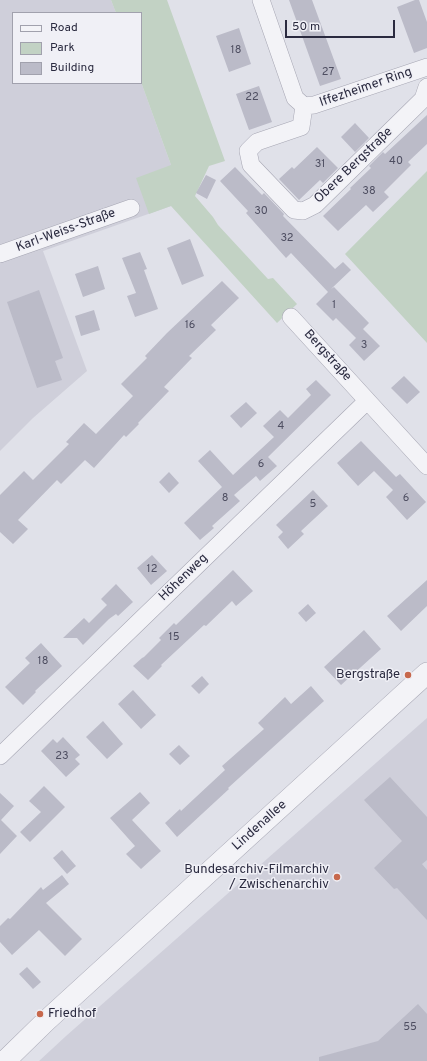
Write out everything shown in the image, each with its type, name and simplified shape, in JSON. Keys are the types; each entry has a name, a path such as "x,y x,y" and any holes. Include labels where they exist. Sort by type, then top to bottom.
{"street":[{"path":"261,0 295,98 304,106"},
{"name":"Iffezheimer Ring","path":"304,106 314,105 427,66"},
{"name":"Obere Bergstraße","path":"304,106 301,127 257,142 248,151 251,165 294,210 303,211 315,205 423,99 427,87"},
{"name":"Karl-Weiss-Straße","path":"0,254 131,208"},
{"name":"Bergstraße","path":"291,317 427,466"},
{"name":"Höhenweg","path":"0,756 367,401"},
{"name":"Lindenallee","path":"5,1061 46,1021 427,673"}],"shaded area":[{"path":"0,0 111,0 116,12 12,12 12,84 142,84 171,165 171,206 43,251 87,371 33,418 0,451"},
{"name":"Bundesarchiv-Filmarchiv / Zwischenarchiv","path":"427,718 427,1061 39,1061 66,1036"}],"green space":[{"path":"111,0 167,0 225,161 209,166 195,196 218,225 268,279 273,278 297,304 277,323 171,206 149,214 136,178 171,165 142,84 142,12 116,12"},
{"path":"427,171 427,343 345,254"}],"building":[{"path":"289,0 312,0 341,79 320,86"},
{"path":"415,0 419,0 427,22 427,48 414,53 397,7"},
{"path":"239,28 251,64 229,72 216,36"},
{"path":"259,86 272,122 249,130 236,94"},
{"path":"427,115 427,144 408,162 411,165 384,192 389,197 373,212 366,205 338,231 323,216 371,168 369,166 383,152 385,154"},
{"path":"355,123 369,138 355,152 341,137"},
{"path":"317,147 338,168 323,183 320,180 299,200 279,179 292,167 294,169"},
{"path":"235,167 262,195 264,193 284,214 283,216 335,269 343,262 351,270 331,289 334,287 369,323 363,329 380,346 364,361 349,345 356,338 336,318 333,321 316,304 328,292 291,253 286,258 246,213 248,211 220,181"},
{"path":"206,175 216,180 207,199 196,193"},
{"path":"190,239 204,276 182,285 167,248"},
{"path":"140,252 147,269 144,270 158,309 135,317 127,296 136,293 122,258"},
{"path":"98,266 105,289 83,297 75,274"},
{"path":"222,281 239,298 211,325 216,330 189,356 192,358 164,387 169,391 126,437 124,435 94,468 85,460 61,484 57,480 18,520 28,529 13,544 0,532 0,495 24,471 33,480 69,444 66,442 84,423 96,434 133,396 121,384 147,358 145,356 167,333"},
{"path":"39,290 63,358 55,361 62,380 37,388 7,302"},
{"path":"94,310 100,330 81,336 75,316"},
{"path":"404,376 420,392 407,404 391,388"},
{"path":"316,380 331,395 268,457 277,466 260,481 256,476 234,495 240,501 212,526 214,528 200,540 184,523 222,487 198,461 210,450 233,475 274,437 263,426 280,410 288,418 311,395 306,389"},
{"path":"246,402 257,413 241,428 230,416"},
{"path":"361,441 396,477 400,474 426,502 407,520 386,497 393,490 374,471 358,486 337,463"},
{"path":"169,472 179,483 169,493 159,482"},
{"path":"313,490 328,506 301,531 304,534 288,549 278,537 283,532 276,525"},
{"path":"152,555 167,571 151,585 137,568"},
{"path":"233,570 253,591 236,606 232,601 161,665 162,666 148,680 133,666 161,640 159,638 174,623 176,625"},
{"path":"427,580 427,606 401,631 387,616"},
{"path":"116,584 133,602 118,616 116,614 109,619 83,645 77,638 63,638 84,618 89,623 107,605 101,599"},
{"path":"308,604 316,613 306,622 298,613"},
{"path":"364,630 381,649 341,685 324,667"},
{"path":"41,643 62,666 35,691 36,692 23,705 5,687 30,663 25,658"},
{"path":"202,676 209,684 199,694 191,686"},
{"path":"311,686 324,701 228,788 229,789 177,837 165,823 180,809 181,811 225,770 222,766 264,729 258,723 285,697 291,704"},
{"path":"133,690 156,715 141,729 118,704"},
{"path":"103,721 123,744 107,759 86,737"},
{"path":"63,737 80,755 75,759 80,764 66,777 41,751 53,739 57,743"},
{"path":"179,745 190,756 180,765 169,754"},
{"path":"390,777 427,817 427,860 422,864 427,870 427,920 397,888 394,889 374,868 402,841 364,800"},
{"path":"44,786 65,807 30,842 20,832 41,812 29,801"},
{"path":"140,792 150,803 132,820 161,851 141,869 126,854 135,846 110,818"},
{"path":"0,793 14,806 1,820 17,836 0,854"},
{"path":"62,850 76,866 67,874 53,858"},
{"path":"62,875 69,884 46,903 82,939 65,956 39,930 12,955 0,942 0,926 8,918 10,919 41,887 43,890"},
{"path":"27,967 41,982 33,989 19,974"},
{"path":"418,1004 427,1014 427,1061 319,1061 319,1057 378,1041"}],"place":[{"name":"Bergstraße","path":"408,675"},
{"name":"Bundesarchiv-Filmarchiv / Zwischenarchiv","path":"337,877"},
{"name":"Friedhof","path":"40,1014"}]}
